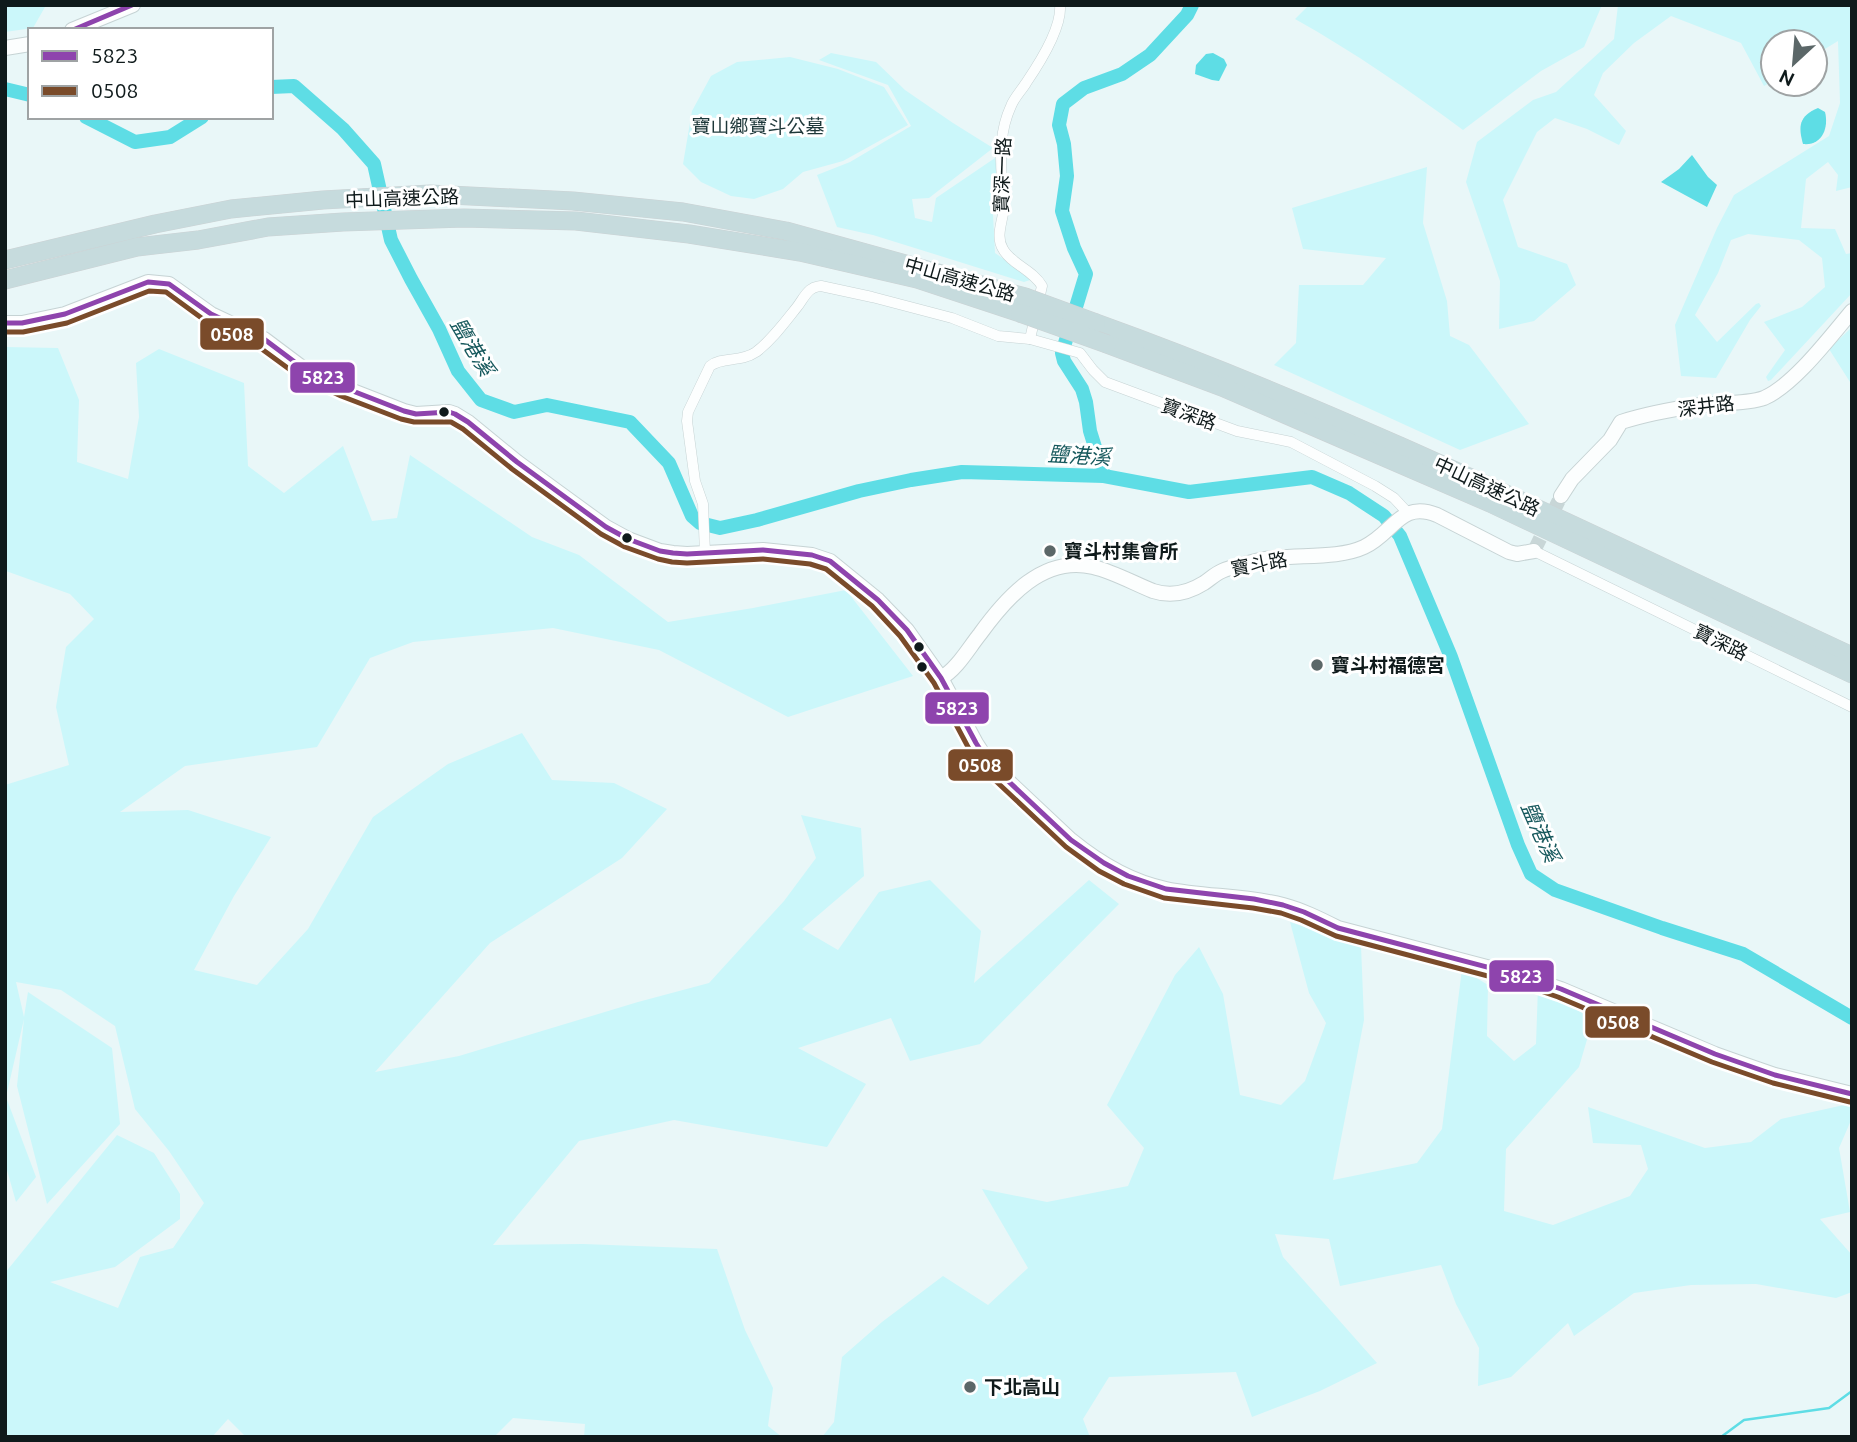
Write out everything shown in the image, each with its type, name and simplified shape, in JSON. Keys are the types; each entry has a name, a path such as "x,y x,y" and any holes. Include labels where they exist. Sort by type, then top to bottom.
{"highway":[{"name":"中山高速公路","path":"5,260 231,209 430,194 573,201 683,212 786,231 1023,305 1107,344 1222,387 1490,503 1852,674"},
{"name":"中山高速公路","path":"5,280 137,247 198,240 268,227 343,222 464,218 576,221 690,234 800,252 1096,323 1233,375 1400,446 1852,656"}],"street":[{"path":"77,28 133,5"},
{"name":"寶深一路","path":"1030,339 1042,286 1037,278 1006,254 1001,246 999,227 1004,205 1001,145 1004,124 1012,103 1043,55 1061,15 1060,5"},
{"path":"5,48 28,44"},
{"path":"5,323 22,323 65,314 148,282 169,284 211,313 264,339 304,369 345,388 416,414 455,414 517,463 617,534 660,551 687,554 763,550 812,555 830,561 894,615 918,643 989,763 1085,852 1116,871 1167,889 1282,905 1338,928 1529,978 1715,1054 1775,1075 1852,1094"},
{"name":"寶深路","path":"705,553 703,504 695,481 688,412 710,366 717,361 746,358 755,352 770,339 809,290 821,286 952,318 998,335 1030,339 1080,354 1105,382 1237,431 1291,442 1362,478 1394,498 1407,512 1437,515 1508,552 1517,554 1534,551 1852,707"},
{"name":"深井路","path":"1561,496 1572,479 1610,440 1621,422 1688,407 1761,399 1776,391 1797,372 1852,311"},
{"name":"寶斗路","path":"941,678 957,663 1011,597 1034,578 1054,568 1078,564 1095,567 1153,591 1173,594 1190,591 1223,571 1259,560 1354,550 1381,537 1407,512"}],"green space":[{"path":"5,5 45,7 33,28 5,32"},
{"path":"1309,5 1602,5 1584,47 1541,71 1463,130 1381,72 1295,19"},
{"path":"1618,5 1852,5 1852,187 1836,191 1838,175 1828,162 1806,179 1801,228 1835,229 1846,254 1852,253 1852,293 1771,380 1768,381 1766,377 1785,350 1764,322 1802,307 1825,287 1822,258 1799,240 1748,234 1731,240 1718,273 1695,315 1717,342 1756,304 1761,306 1716,378 1681,376 1675,325 1734,195 1829,136 1840,103 1838,41 1829,46 1829,28 1759,28 1759,77 1741,43 1671,16 1634,43 1603,73 1594,95 1626,131 1619,145 1587,129 1555,118 1537,132 1503,200 1518,247 1567,264 1576,285 1534,321 1499,329 1500,281 1466,182 1477,142 1533,100 1556,92 1614,39"},
{"path":"831,53 876,62 905,90 993,148 929,198 912,199 915,218 932,222 936,198 995,158 999,181 993,215 995,253 1033,279 1024,282 873,235 837,227 817,175 850,162 911,126 888,85 819,60"},
{"name":"寶山鄉寶斗公墓","path":"790,57 838,69 884,87 908,125 843,161 803,172 783,189 754,199 731,196 701,182 683,164 692,111 711,76 737,62"},
{"path":"1427,167 1423,223 1447,301 1450,336 1469,345 1529,424 1460,450 1274,365 1296,343 1299,285 1363,285 1386,258 1303,249 1292,208"},
{"path":"1852,327 1852,382 1850,382 1829,349"},
{"path":"5,347 58,348 79,400 77,462 128,479 139,417 136,363 159,349 244,383 248,466 284,493 343,446 372,521 397,518 410,455 532,537 579,555 668,622 846,590 913,676 788,717 659,650 553,628 413,642 370,658 317,747 185,766 120,812 188,810 271,837 234,896 194,970 257,985 308,929 373,817 448,764 522,733 552,780 614,783 667,809 622,858 490,943 375,1072 459,1056 709,983 784,901 816,858 801,815 861,828 864,876 802,929 838,950 879,892 930,880 981,931 974,983 1089,880 1119,904 980,1044 910,1061 891,1018 798,1048 866,1084 827,1147 674,1120 579,1141 493,1245 583,1244 717,1249 745,1330 773,1388 768,1426 782,1437 584,1437 585,1424 513,1418 494,1437 246,1437 228,1419 212,1437 5,1437 5,1273 117,1135 154,1153 180,1194 180,1219 115,1267 50,1282 118,1308 140,1257 173,1248 204,1203 169,1151 135,1109 115,1026 61,990 16,982 24,1017 28,992 112,1048 120,1124 47,1204 17,1086 24,1019 6,1097 36,1177 16,1202 5,1163 5,785 69,765 56,707 66,647 94,619 70,594 6,571"},
{"path":"1290,922 1361,946 1364,1020 1333,1180 1417,1163 1442,1129 1462,969 1488,985 1487,1036 1514,1061 1536,1044 1538,987 1593,1019 1579,1067 1506,1149 1504,1211 1553,1225 1630,1196 1648,1169 1641,1145 1593,1143 1588,1107 1705,1148 1751,1142 1781,1119 1852,1105 1852,1118 1839,1148 1850,1212 1820,1219 1852,1255 1852,1292 1836,1298 1756,1284 1691,1285 1634,1293 1574,1336 1568,1323 1511,1377 1478,1386 1479,1348 1456,1304 1441,1265 1340,1286 1329,1239 1275,1234 1283,1257 1377,1363 1320,1391 1252,1417 1236,1372 1109,1377 1083,1419 1090,1437 822,1437 834,1422 842,1357 882,1322 943,1276 988,1305 1028,1268 982,1189 1047,1202 1128,1186 1144,1148 1107,1105 1175,975 1199,947 1223,994 1240,1095 1281,1105 1305,1081 1326,1023 1309,993"}],"water":[{"path":"1213,53 1224,59 1227,65 1219,81 1195,74 1196,65 1206,54"},
{"path":"1818,108 1825,112 1823,135 1815,142 1803,144 1801,122 1807,114"},
{"path":"1692,155 1717,185 1707,207 1661,182"}],"waterway":[{"path":"1104,476 1090,431 1082,389 1064,361 1062,353 1086,274 1062,211 1067,176 1059,125 1063,104 1084,88 1122,74 1150,55 1187,15 1192,5"},
{"name":"鹽港溪","path":"273,87 294,86 343,129 374,164 391,240 439,329 458,371 481,400 514,412 547,405 630,422 669,463 692,516 700,523 720,528 859,491 962,472 1104,476 1189,492 1312,477 1349,493 1384,516 1400,536 1451,657 1518,845 1531,874 1555,890 1743,954 1852,1018"},
{"name":"鹽港溪","path":"5,89 28,95"},
{"name":"鹽港溪","path":"90,119 135,142 170,137 199,119"},
{"path":"1721,1437 1744,1420 1829,1408 1852,1391"}],"tunnel":[{"path":"1534,551 1561,496"}],"transit line":[{"name":"5823","path":"78,28 132,5"},
{"name":"5823","path":"5,323 22,323 65,314 148,282 169,284 211,314 264,339 304,369 345,388 416,414 455,414 606,527 628,539 673,553 763,550 812,555 830,561 878,600 907,630 941,678 989,763 1071,840 1128,876 1166,889 1283,905 1338,928 1529,978 1715,1054 1775,1075 1852,1094"},
{"name":"0508","path":"5,332 23,332 67,323 149,291 166,292 207,322 259,347 300,377 341,396 401,419 414,422 451,422 601,534 625,547 672,562 763,559 810,564 826,569 872,606 900,636 934,683 968,747 983,769 1066,847 1099,871 1124,884 1164,898 1281,913 1336,936 1526,986 1712,1062 1773,1083 1850,1102"}],"place":[{"name":"寶斗村集會所","path":"1050,551"},
{"name":"寶斗村福德宮","path":"1317,665"},
{"name":"下北高山","path":"970,1387"}]}
